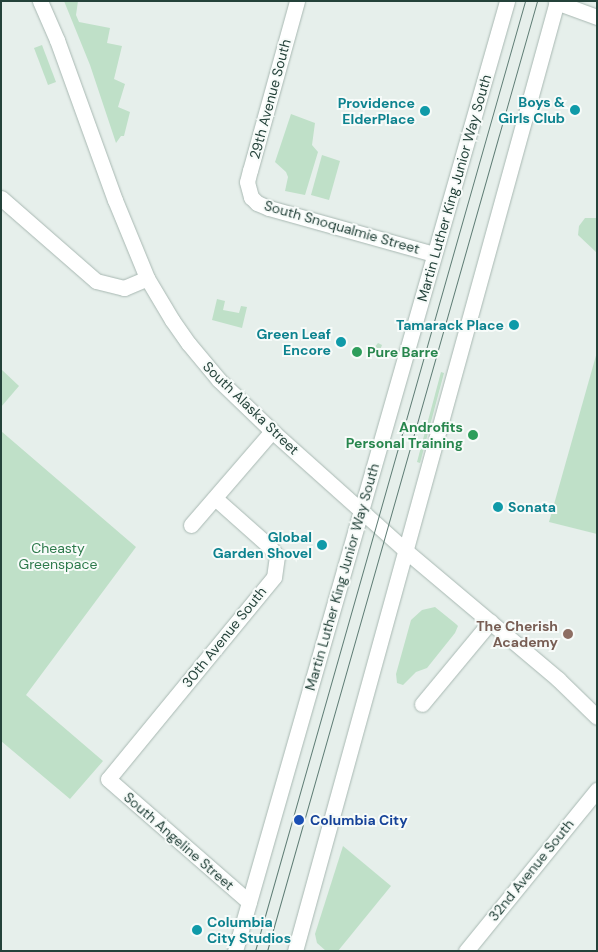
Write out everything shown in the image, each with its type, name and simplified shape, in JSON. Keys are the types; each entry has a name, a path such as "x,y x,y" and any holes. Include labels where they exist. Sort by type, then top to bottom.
{"main road":[{"name":"South Alaska Street","path":"40,1 57,40 115,200 147,278 189,344 219,380 272,431 406,551 558,679 597,717"},
{"name":"29th Avenue South","path":"251,197 248,182 250,170 297,1"},
{"name":"Martin Luther King Junior Way South","path":"235,951 360,510 508,1"},
{"path":"295,951 556,2 597,17"},
{"name":"South Snoqualmie Street","path":"251,197 257,203 269,208 434,254"},
{"path":"1,198 96,280 124,288 147,278"},
{"path":"191,525 216,499 272,431"},
{"name":"30th Avenue South","path":"108,779 274,577 277,556 269,546 216,499"},
{"path":"422,704 490,622"},
{"name":"South Angeline Street","path":"108,779 249,902"},
{"name":"32nd Avenue South","path":"466,951 597,790"}],"green space":[{"path":"64,1 78,1 76,15 79,22 110,28 107,43 122,46 114,79 125,84 118,107 130,112 124,136 121,136 116,143 90,65"},
{"path":"42,45 56,82 48,85 34,48"},
{"path":"291,114 315,123 312,145 318,152 305,195 285,191 288,177 286,172 275,162"},
{"path":"322,155 340,161 329,200 311,195"},
{"path":"585,218 597,218 597,253 578,235 579,226"},
{"path":"217,299 225,301 223,310 239,313 241,306 247,307 242,328 212,320"},
{"path":"378,343 382,345 378,356 370,353"},
{"path":"597,352 597,534 549,522"},
{"path":"1,369 19,386 1,407"},
{"path":"441,372 444,373 420,463 417,462"},
{"name":"Cheasty Greenspace","path":"1,431 136,547 26,695 103,761 70,799 1,741"},
{"path":"435,607 458,626 455,633 427,668 416,672 403,685 397,683 396,674 411,620 422,610"},
{"path":"343,846 391,886 338,951 326,951 317,943 315,934"}],"tram line":[{"path":"255,951 525,1"},
{"path":"267,951 537,1"}],"place":[{"name":"Boys & Girls Club","path":"575,110"},
{"name":"Providence ElderPlace","path":"425,111"},
{"name":"Tamarack Place","path":"514,325"},
{"name":"Green Leaf Encore","path":"341,342"},
{"name":"Pure Barre","path":"357,352"},
{"name":"Androfits Personal Training","path":"473,435"},
{"name":"Sonata","path":"498,507"},
{"name":"Global Garden Shovel","path":"322,545"},
{"name":"The Cherish Academy","path":"568,634"},
{"name":"Columbia City","path":"299,820"},
{"name":"Columbia City Studios","path":"197,930"}]}
